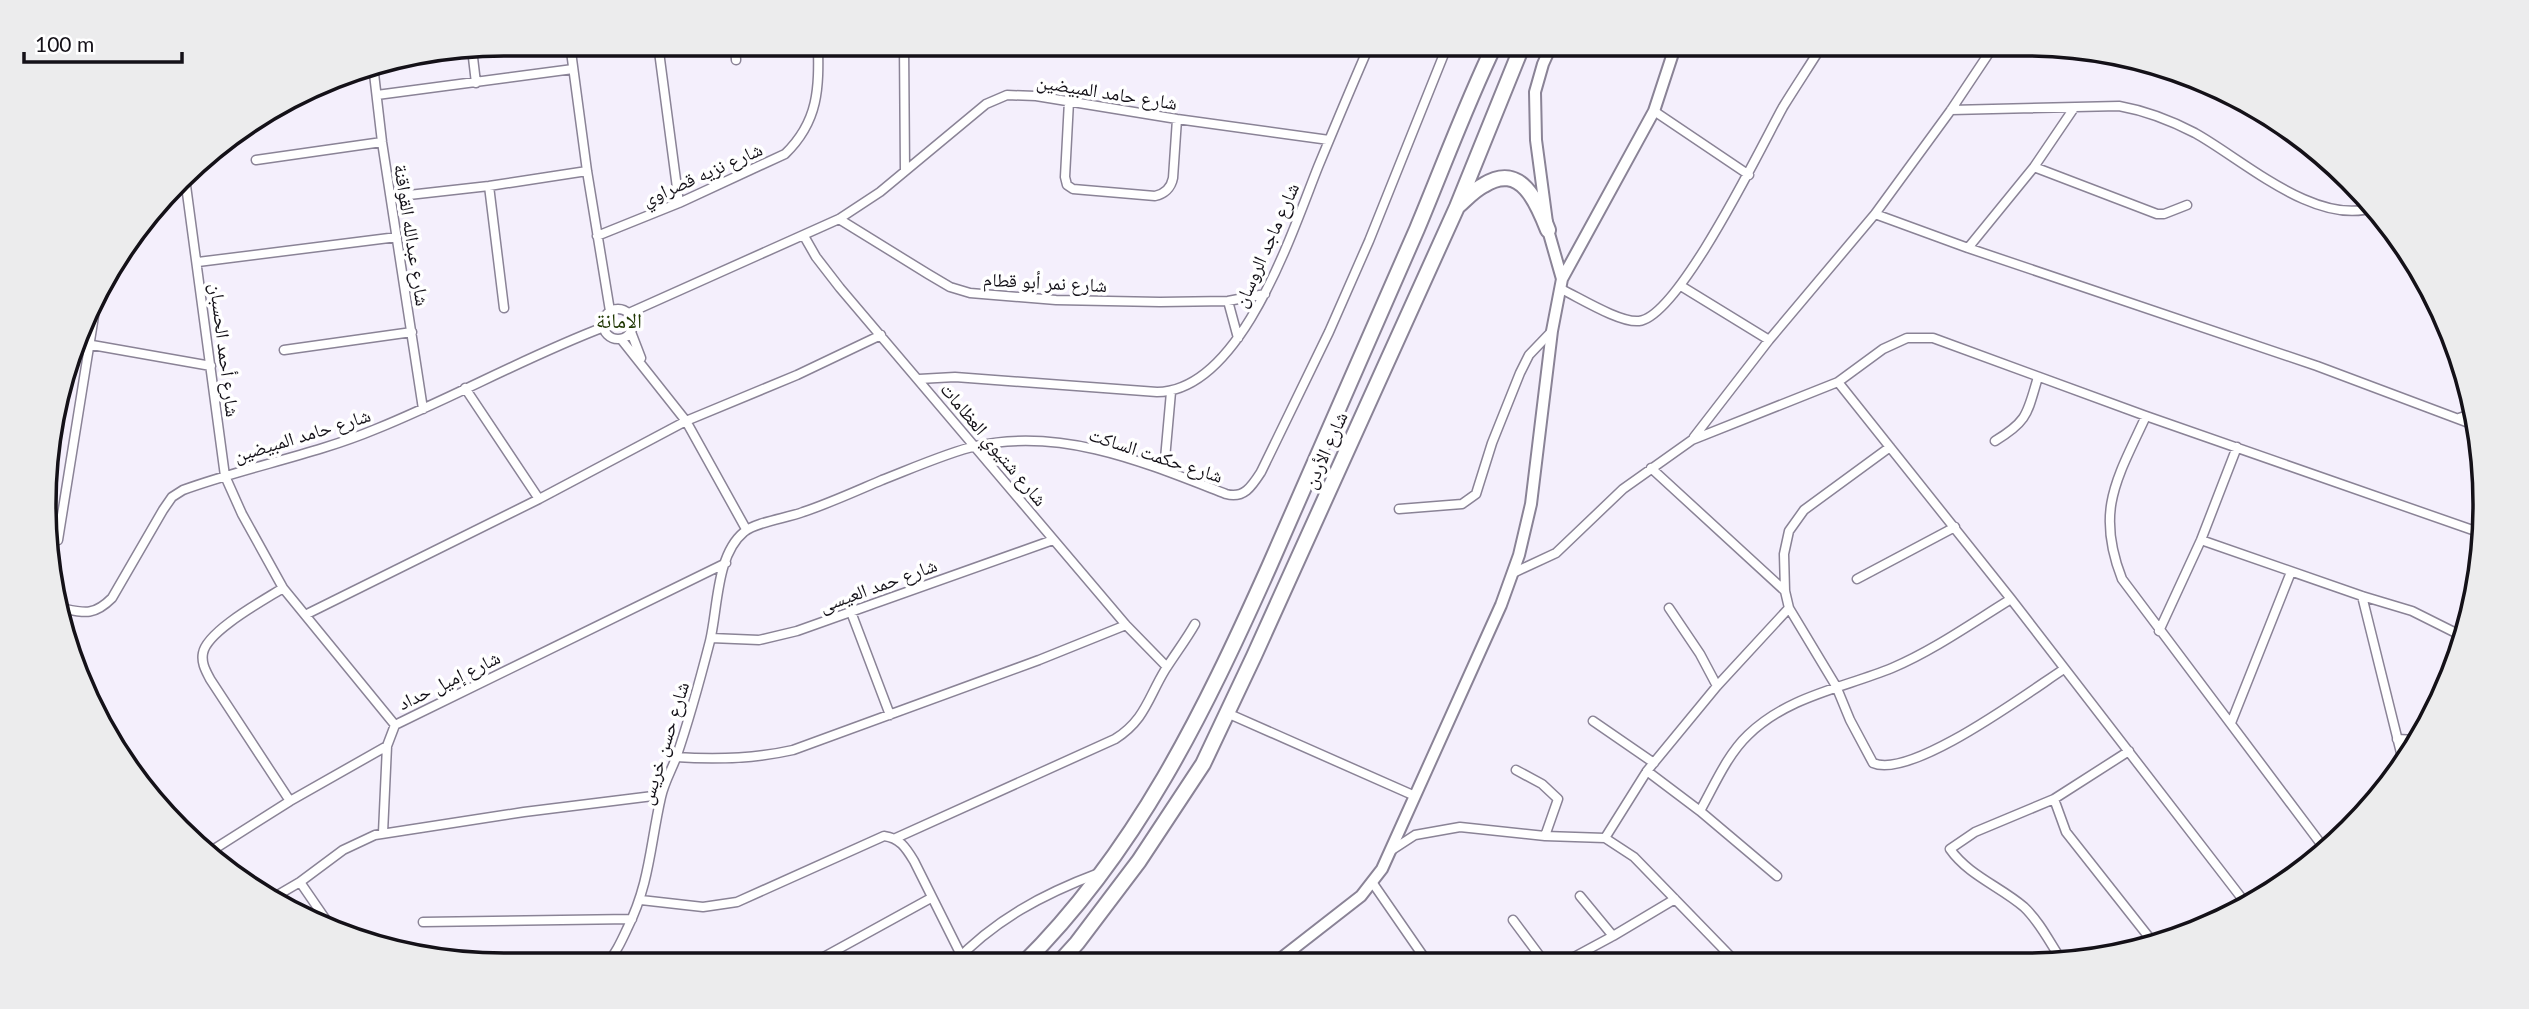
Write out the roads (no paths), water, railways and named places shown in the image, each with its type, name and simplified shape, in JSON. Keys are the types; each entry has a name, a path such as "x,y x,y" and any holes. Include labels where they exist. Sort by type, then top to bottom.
{"highway":[{"name":"شارع الأردن","path":"1033,953 1105,871 1186,742 1233,648 1490,56"},
{"name":"شارع الأردن","path":"1067,953 1139,861 1203,764 1457,207 1518,56"},
{"path":"1457,207 1484,184 1509,178 1526,188 1534,197 1548,230"}],"street":[{"path":"571,56 610,311 604,320 604,327 610,336 621,339 643,364 686,421 746,530"},
{"path":"660,56 679,203"},
{"path":"736,56 736,60"},
{"name":"شارع نزيه قصراوي","path":"597,236 679,203 785,154 796,143 815,108 818,56"},
{"path":"904,56 905,171"},
{"name":"شارع ماجد الروسان","path":"1171,392 1199,379 1238,339 1265,294 1365,56"},
{"name":"شارع حكمت الساكت","path":"746,530 806,511 975,446 1049,440 1086,446 1164,470 1234,496 1247,491 1261,472 1329,332 1443,56"},
{"path":"1547,56 1535,92 1536,139 1548,230 1561,284 1620,318 1639,321 1655,314 1681,286 1749,175 1783,108 1816,56"},
{"path":"1288,953 1349,906 1372,883 1392,850 1495,621 1513,573 1531,504 1552,331 1561,284 1654,111 1672,56"},
{"path":"1692,440 1769,340 1875,214 1987,56"},
{"path":"473,57 475,83"},
{"path":"377,95 573,69"},
{"name":"شارع عبدالله القواقنة","path":"374,75 423,409"},
{"name":"شارع حامد المبيضين","path":"629,313 839,219 880,192 972,115 997,98 1018,94 1329,139"},
{"path":"1069,101 1065,180 1070,188 1077,190 1155,196 1164,193 1173,178 1177,119"},
{"path":"1951,110 2119,106 2144,110 2197,134 2300,198 2343,209 2361,208"},
{"path":"1968,248 2034,167 2074,108"},
{"path":"1654,111 1749,175"},
{"path":"256,159 382,142"},
{"path":"2034,167 2157,214 2187,205"},
{"path":"391,197 587,171"},
{"path":"489,186 504,308"},
{"name":"شارع أحمد الحسبان","path":"186,188 225,476 242,514 283,588 307,614 395,725"},
{"path":"1875,214 2318,366 2465,420"},
{"name":"شارع نمر أبو قطام","path":"839,219 950,287 970,293 1065,300 1228,301 1265,294"},
{"name":"شارع شتيوي العظامات","path":"804,236 825,269 1053,540 1126,625 1167,667"},
{"path":"198,262 397,237"},
{"path":"1681,286 1769,340"},
{"path":"1228,301 1238,339"},
{"path":"610,311 621,309 629,313 634,324 631,332 621,339"},
{"path":"58,540 93,327"},
{"name":"شارع حامد المبيضين","path":"69,609 91,613 112,598 172,497 183,490 373,430 559,344 604,327"},
{"path":"1399,509 1462,504 1476,495 1510,393 1529,355 1552,331"},
{"path":"284,350 412,332"},
{"path":"631,332 643,364"},
{"path":"307,614 539,499 686,421 797,375 881,335"},
{"path":"1513,573 1556,553 1605,504 1692,440 1838,382 1883,349 1907,338 1919,337 1933,338 2472,530"},
{"path":"86,344 211,366"},
{"path":"1995,441 2023,421 2038,377"},
{"path":"919,379 965,378 1171,392 1164,470"},
{"path":"1838,382 1955,527 2240,898"},
{"path":"465,388 539,499"},
{"path":"2146,416 2114,491 2108,528 2113,558 2122,579 2159,631 2320,842"},
{"path":"2459,418 2464,417"},
{"path":"1890,447 1812,503 1796,518 1785,542 1785,591 1789,608 1836,686 1850,720 1873,763 1886,766 1924,756 2064,669"},
{"path":"2159,631 2201,540 2237,447"},
{"path":"1651,468 1785,591"},
{"path":"1857,579 1955,527"},
{"name":"شارع حسن خريس","path":"614,953 641,900 649,871 661,795 676,757 710,638 726,562 733,543 746,530"},
{"name":"شارع حمد العيسى","path":"710,638 759,640 797,631 1053,540"},
{"path":"2201,540 2412,611 2454,632"},
{"name":"شارع إميل حداد","path":"383,833 387,746 395,725 726,562"},
{"path":"2231,723 2291,572"},
{"path":"283,588 211,639 202,656 203,666 210,679 290,801"},
{"path":"2362,596 2400,750"},
{"path":"1700,811 1746,736 1794,704 1916,656 2011,599"},
{"path":"1669,608 1700,654 1717,686"},
{"path":"1605,838 1647,771 1717,686 1789,608"},
{"path":"851,612 890,715"},
{"path":"641,900 703,907 737,902 884,836 897,838 1115,739 1135,724 1195,624"},
{"path":"676,757 724,760 759,757 824,740 1126,625"},
{"path":"1227,713 1415,796"},
{"path":"1593,721 1654,763"},
{"path":"2397,739 2406,739"},
{"path":"216,848 290,801 387,746"},
{"path":"2056,952 2036,920 2023,906 1971,870 1950,849 1975,832 2054,799 2129,751"},
{"path":"1516,770 1542,784 1558,799 1545,836"},
{"path":"1647,771 1700,811 1777,876"},
{"path":"281,893 343,850 383,833 661,795"},
{"path":"2054,799 2066,832 2148,936"},
{"path":"1392,850 1415,835 1460,827 1545,836 1605,838 1634,857 1727,953"},
{"path":"897,838 914,861 960,953"},
{"path":"963,953 987,931 1025,905 1105,871"},
{"path":"300,882 322,914"},
{"path":"1372,883 1421,953"},
{"path":"1580,896 1613,936"},
{"path":"831,953 931,898"},
{"path":"1580,953 1675,899"},
{"path":"424,922 632,919"},
{"path":"1513,920 1538,953"}],"district":[{"name":"الامانة","path":"619,321"}]}
